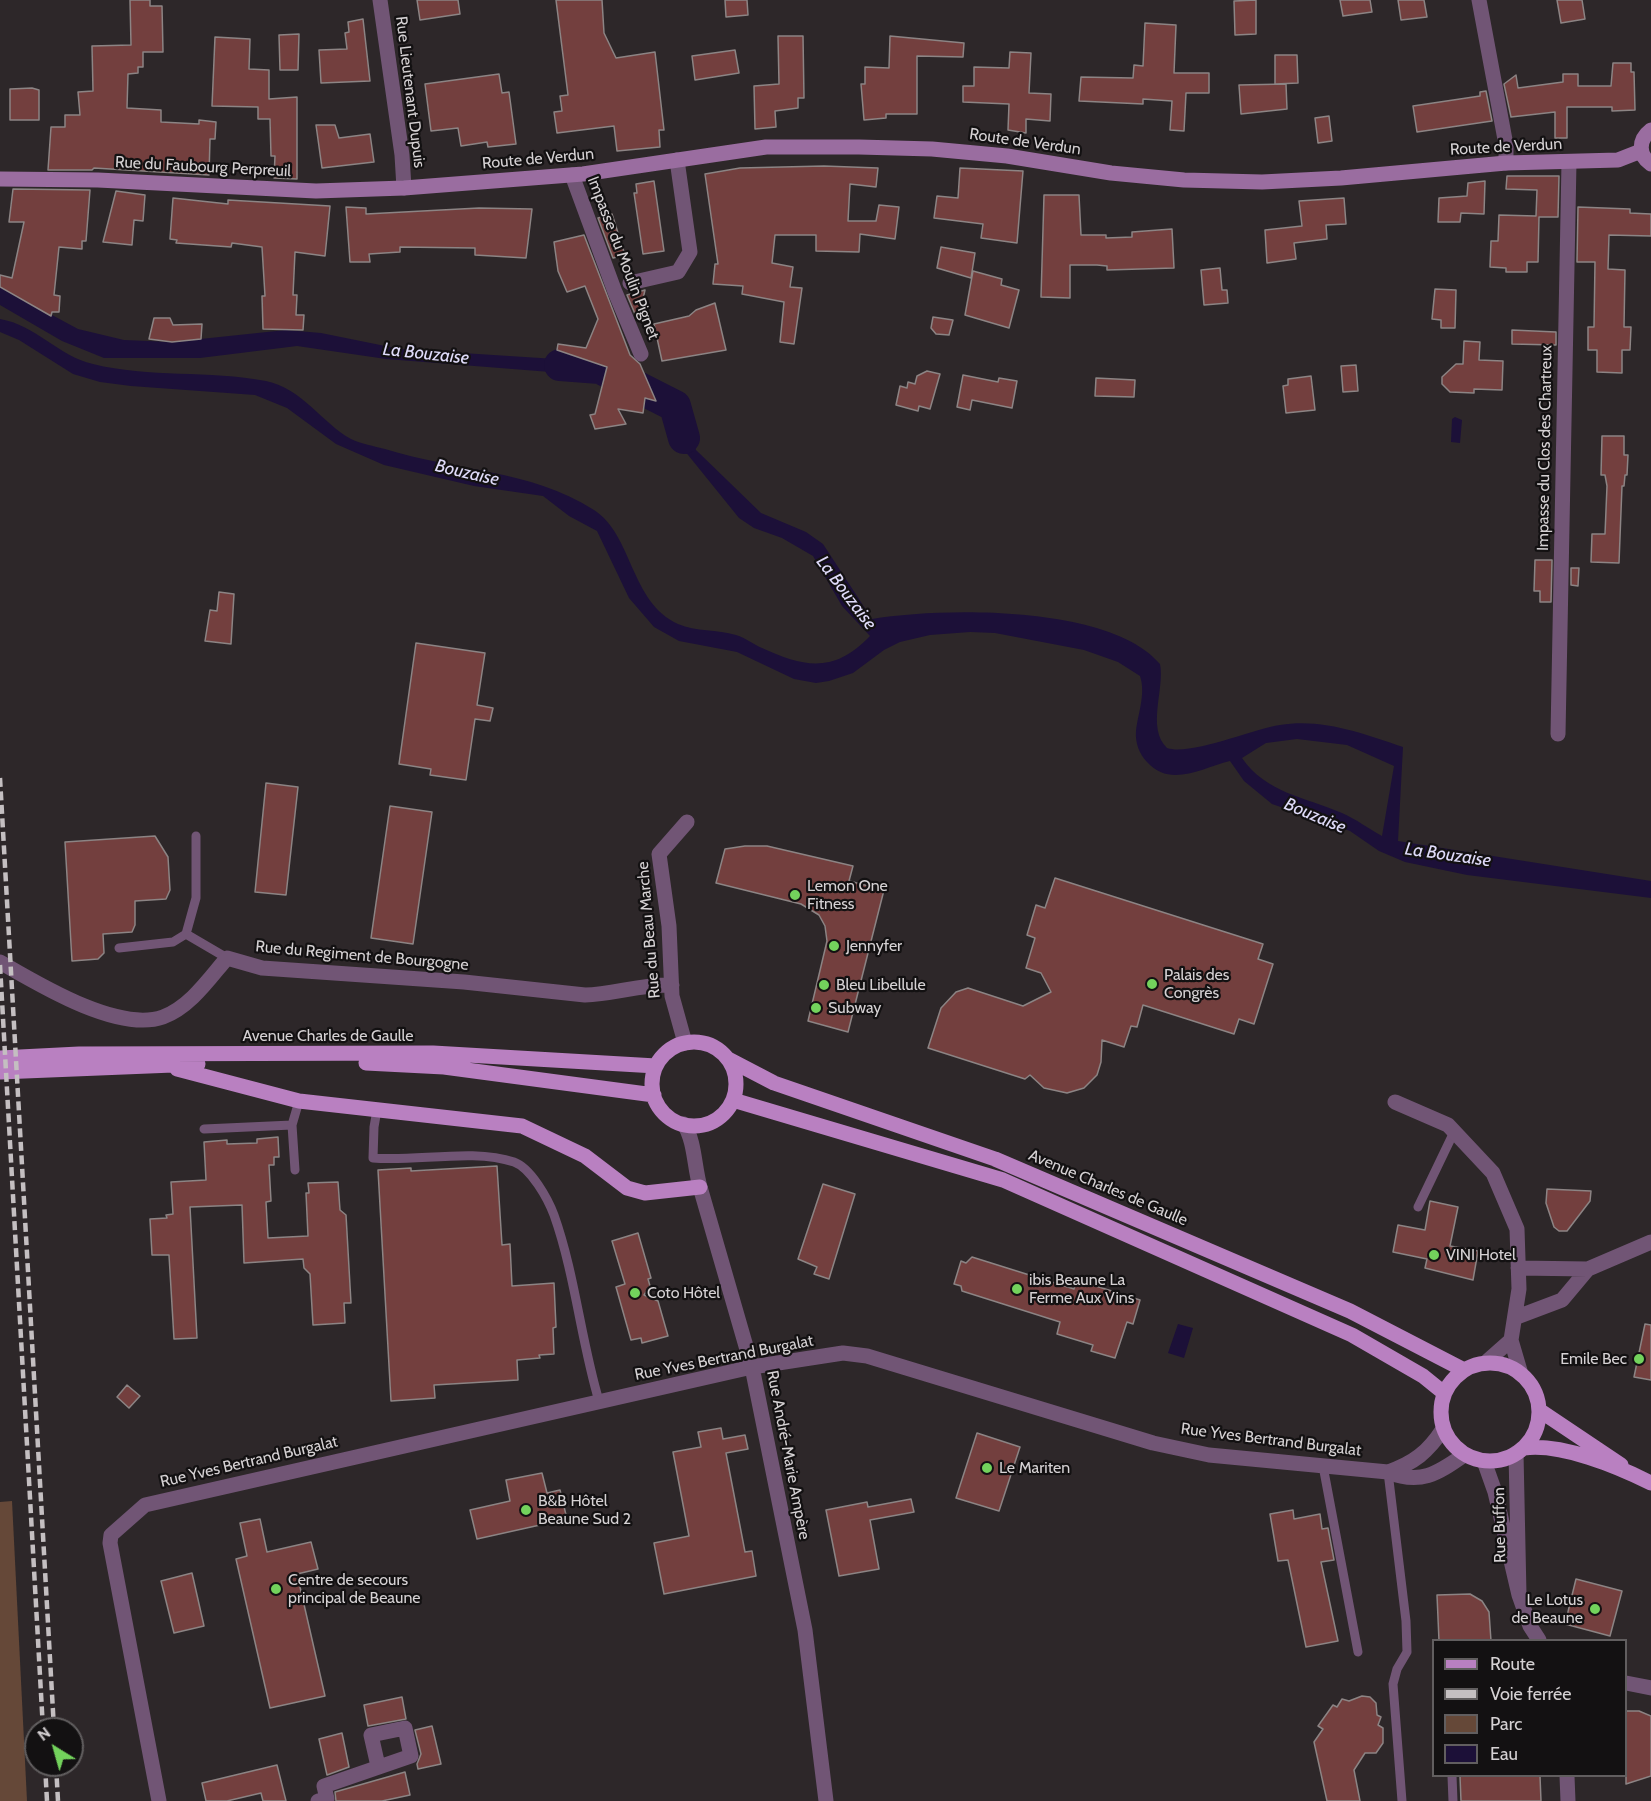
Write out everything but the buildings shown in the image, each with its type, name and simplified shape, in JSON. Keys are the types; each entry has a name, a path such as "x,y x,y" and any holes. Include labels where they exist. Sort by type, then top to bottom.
{"main road":[{"path":"1651,130 1642,139 1641,152 1651,165"},
{"name":"Route de Verdun","path":"404,188 572,175 766,147 933,149 1007,156 1111,173 1184,180 1262,182 1341,178 1506,163 1618,160 1641,152"},
{"name":"Rue du Faubourg Perpreuil","path":"0,179 98,180 316,191 404,188"},
{"path":"685,1042 668,1051 656,1066 652,1080 654,1095 665,1113 684,1124 708,1124 727,1110 733,1100 736,1086 735,1072 728,1059"},
{"name":"Avenue Charles de Gaulle","path":"685,1042 709,1044 728,1059 774,1083 1006,1164 1350,1311 1464,1371"},
{"name":"Avenue Charles de Gaulle","path":"0,1058 79,1054 433,1053 656,1066"},
{"name":"Avenue Charles de Gaulle","path":"0,1072 308,1060 444,1067 654,1095"},
{"path":"159,1065 299,1101 522,1126 585,1156 627,1188 645,1193 699,1187"},
{"name":"Avenue Charles de Gaulle","path":"733,1100 1003,1180 1352,1335 1423,1376 1444,1393"},
{"path":"1520,1451 1535,1430 1539,1410 1536,1396 1521,1374 1498,1364 1485,1363 1464,1371 1452,1380 1444,1393 1441,1404 1443,1429 1455,1448 1464,1455 1484,1461 1496,1461 1540,1446 1560,1450 1645,1480"},
{"path":"1539,1410 1645,1480"}],"street":[{"name":"Rue Lieutenant Dupuis","path":"380,0 402,155 404,188"},
{"path":"1479,0 1506,145 1506,163"},
{"path":"630,283 678,272 690,252 677,160"},
{"name":"Impasse du Clos des Chartreux","path":"1558,734 1569,162"},
{"name":"Impasse du Moulin Pignet","path":"572,175 615,292 642,354"},
{"name":"Rue du Beau Marche","path":"685,1042 672,996 669,926 659,854 687,822"},
{"path":"0,962 77,1003 123,1017 161,1018 191,998 227,958"},
{"name":"Rue du Regiment de Bourgogne","path":"227,958 262,968 464,982 585,995 604,994 652,984 672,985"},
{"path":"1395,1101 1448,1125 1493,1173 1517,1229 1519,1289 1517,1317 1511,1340 1521,1374"},
{"name":"Rue André-Marie Ampère","path":"684,1124 691,1137 699,1187 752,1367 805,1630 826,1801"},
{"path":"1518,1268 1588,1269 1651,1242"},
{"path":"1517,1317 1562,1300 1588,1269"},
{"path":"1485,1363 1511,1340"},
{"name":"Rue Yves Bertrand Burgalat","path":"159,1801 110,1543 111,1534 145,1504 752,1367 843,1353 867,1356 1153,1443 1209,1455 1388,1472 1404,1478 1418,1479 1442,1470 1464,1455"},
{"name":"Rue Yves Bertrand Burgalat","path":"1388,1472 1410,1464 1426,1452 1443,1429"},
{"name":"Rue Buffon","path":"1519,1596 1520,1451"},
{"name":"Rue Buffon","path":"1484,1461 1495,1492 1519,1596 1530,1626 1538,1639"},
{"path":"1627,1683 1651,1688"},
{"path":"318,1801 327,1799 324,1786 378,1766"},
{"path":"1567,1777 1568,1801"}],"lane":[{"path":"119,948 173,942 186,934 196,898 196,836"},
{"path":"186,934 227,958"},
{"path":"295,1170 292,1125 299,1101"},
{"path":"377,1110 373,1158 395,1160 472,1157 507,1160 524,1168 538,1186 554,1215 599,1401"},
{"path":"204,1129 292,1125"},
{"path":"1418,1207 1454,1132"},
{"path":"1323,1466 1358,1652"},
{"path":"1388,1472 1406,1621 1407,1652 1397,1669 1393,1684 1402,1801"},
{"path":"1452,1777 1453,1801"}],"green space":[{"path":"12,1501 27,1801 0,1801 0,1502"}],"water":[{"path":"0,287 78,329 124,340 172,342 286,330 321,333 400,349 587,361 603,366 601,376 386,359 297,346 200,358 104,358 62,341 0,305"},
{"name":"Bouzaise","path":"0,319 13,322 80,360 114,368 244,378 279,385 301,398 355,441 411,456 518,478 544,486 594,510 607,521 617,535 650,600 662,614 678,624 736,635 778,655 806,663 832,661 857,648 870,636 842,606 813,556 782,538 754,528 739,518 680,445 672,411 667,403 669,394 680,407 696,450 761,513 806,532 823,544 872,619 903,615 981,612 1066,621 1104,630 1136,645 1160,664 1157,719 1161,740 1167,748 1191,748 1268,727 1296,723 1328,725 1373,737 1403,747 1398,841 1651,881 1651,898 1467,875 1405,862 1379,851 1350,831 1272,804 1244,781 1230,761 1187,774 1166,774 1156,770 1142,755 1136,739 1142,697 1140,676 1118,662 1084,650 995,633 930,635 900,642 884,650 853,673 816,683 794,679 737,652 679,641 654,627 629,598 597,531 569,516 543,496 474,486 384,465 336,444 287,408 255,395 131,386 100,382 73,374 19,340 0,332","holes":["1297,739 1347,745 1394,766 1382,836 1342,813 1274,787 1252,770 1242,758 1266,743"]},
{"path":"1455,417 1462,420 1460,443 1451,442 1452,419"},
{"path":"1178,1324 1193,1328 1184,1358 1168,1353"}],"waterway":[{"name":"La Bouzaise","path":"560,365 600,368 675,406 684,438"}],"railway":[{"path":"0,778 53,1717"},
{"path":"0,965 42,1717"},
{"path":"46,1777 47,1801"},
{"path":"57,1777 58,1801"}],"place":[{"name":"Lemon One Fitness","path":"795,895"},
{"name":"Jennyfer","path":"834,946"},
{"name":"Palais des Congrès","path":"1152,984"},
{"name":"Bleu Libellule","path":"824,985"},
{"name":"Subway","path":"816,1008"},
{"name":"VINI Hotel","path":"1434,1255"},
{"name":"ibis Beaune La Ferme Aux Vins","path":"1017,1289"},
{"name":"Coto Hôtel","path":"635,1293"},
{"name":"Emile Bec","path":"1639,1359"},
{"name":"Le Mariten","path":"987,1468"},
{"name":"B&B Hôtel Beaune Sud 2","path":"526,1510"},
{"name":"Centre de secours principal de Beaune","path":"276,1589"},
{"name":"Le Lotus de Beaune","path":"1595,1609"}]}
